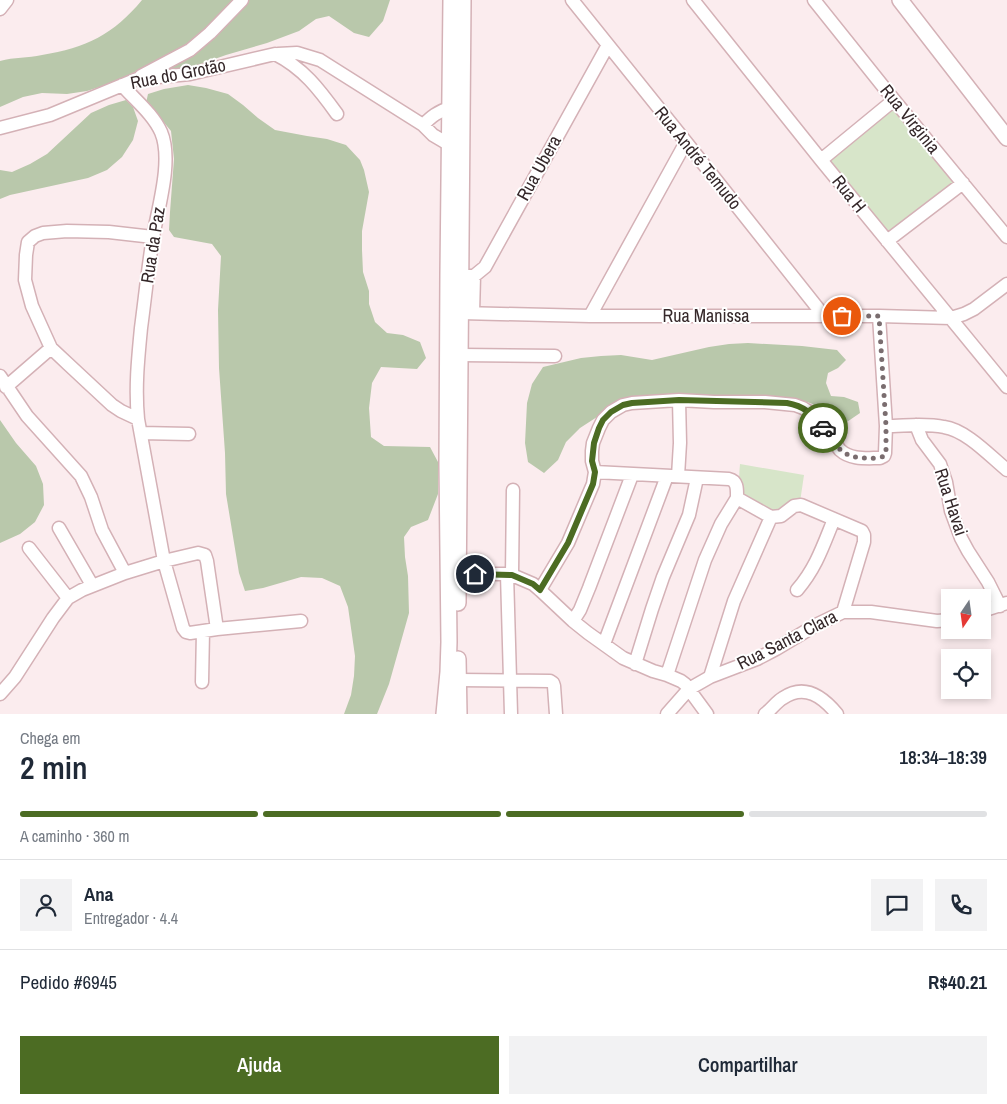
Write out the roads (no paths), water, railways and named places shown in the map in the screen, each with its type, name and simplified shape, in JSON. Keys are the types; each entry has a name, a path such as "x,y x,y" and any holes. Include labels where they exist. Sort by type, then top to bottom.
{"main road":[{"path":"444,714 448,664 447,464 451,0"},
{"path":"458,714 460,355 467,313 463,0"},
{"path":"900,0 1002,122 1007,138"}],"street":[{"path":"0,9 7,0"},
{"path":"137,80 146,73 190,50 210,33 242,0"},
{"name":"Rua André Temudo","path":"572,0 824,316"},
{"name":"Rua H","path":"693,0 820,160 1007,387"},
{"name":"Rua Virginia","path":"814,0 1007,237"},
{"name":"Rua Ubera","path":"467,276 484,267 608,44"},
{"path":"275,54 304,73 337,114"},
{"name":"Rua do Grotão","path":"0,128 50,115 137,80 190,74 275,54 297,54 320,60 450,145"},
{"name":"Rua da Paz","path":"122,86 154,122 161,133 164,144 164,172 144,302 137,367 136,398 140,433 164,561 183,628 186,632 190,633 300,621"},
{"path":"820,160 894,100"},
{"path":"422,125 440,111 450,108"},
{"path":"590,316 686,142"},
{"path":"887,241 962,183"},
{"path":"138,419 121,412 112,405 51,348 32,306 25,280 26,255 28,242 35,236 43,233 67,231 109,232 153,237"},
{"path":"951,318 974,309 1007,284"},
{"name":"Rua Manissa","path":"467,313 590,316 879,316 951,318"},
{"path":"540,590 568,543 593,484 595,472 592,461 594,443 599,428 603,420 611,412 623,405 679,400 787,403 810,412 840,450 849,456 856,458 880,458 884,456 886,453 886,426 879,316"},
{"path":"51,348 3,381 27,416 81,476 91,497 102,530 125,574"},
{"path":"460,355 554,356"},
{"path":"604,644 672,476 680,443 679,400"},
{"path":"886,426 945,427 961,433 1007,470"},
{"name":"Rua Havai","path":"916,426 922,440 940,464 946,482 951,511 961,538 1003,604"},
{"path":"140,433 189,434"},
{"path":"595,472 733,480 735,482 737,498 721,524 705,560 667,675"},
{"path":"573,622 589,588 632,475"},
{"path":"635,664 660,585 689,515 697,478"},
{"path":"511,714 510,574 513,490"},
{"path":"737,498 771,517 781,516 797,505 801,505 862,531 864,542 843,612"},
{"path":"710,677 734,601 771,517"},
{"path":"796,590 814,567 834,519"},
{"path":"60,528 92,585"},
{"path":"29,548 68,598"},
{"path":"0,694 15,677 68,598 92,585 164,561 198,553 205,555 217,629"},
{"path":"458,574 510,574 533,584 573,622 623,658 685,684 707,714"},
{"path":"991,608 1003,604"},
{"name":"Rua Santa Clara","path":"689,689 710,677 757,659 816,624 843,612 870,612 941,621"},
{"path":"202,682 203,631"},
{"path":"458,680 550,681 553,683 556,696 556,714"},
{"path":"667,714 689,689"},
{"path":"772,712 782,698 800,692 807,692 816,694 823,699 837,714"}]}
